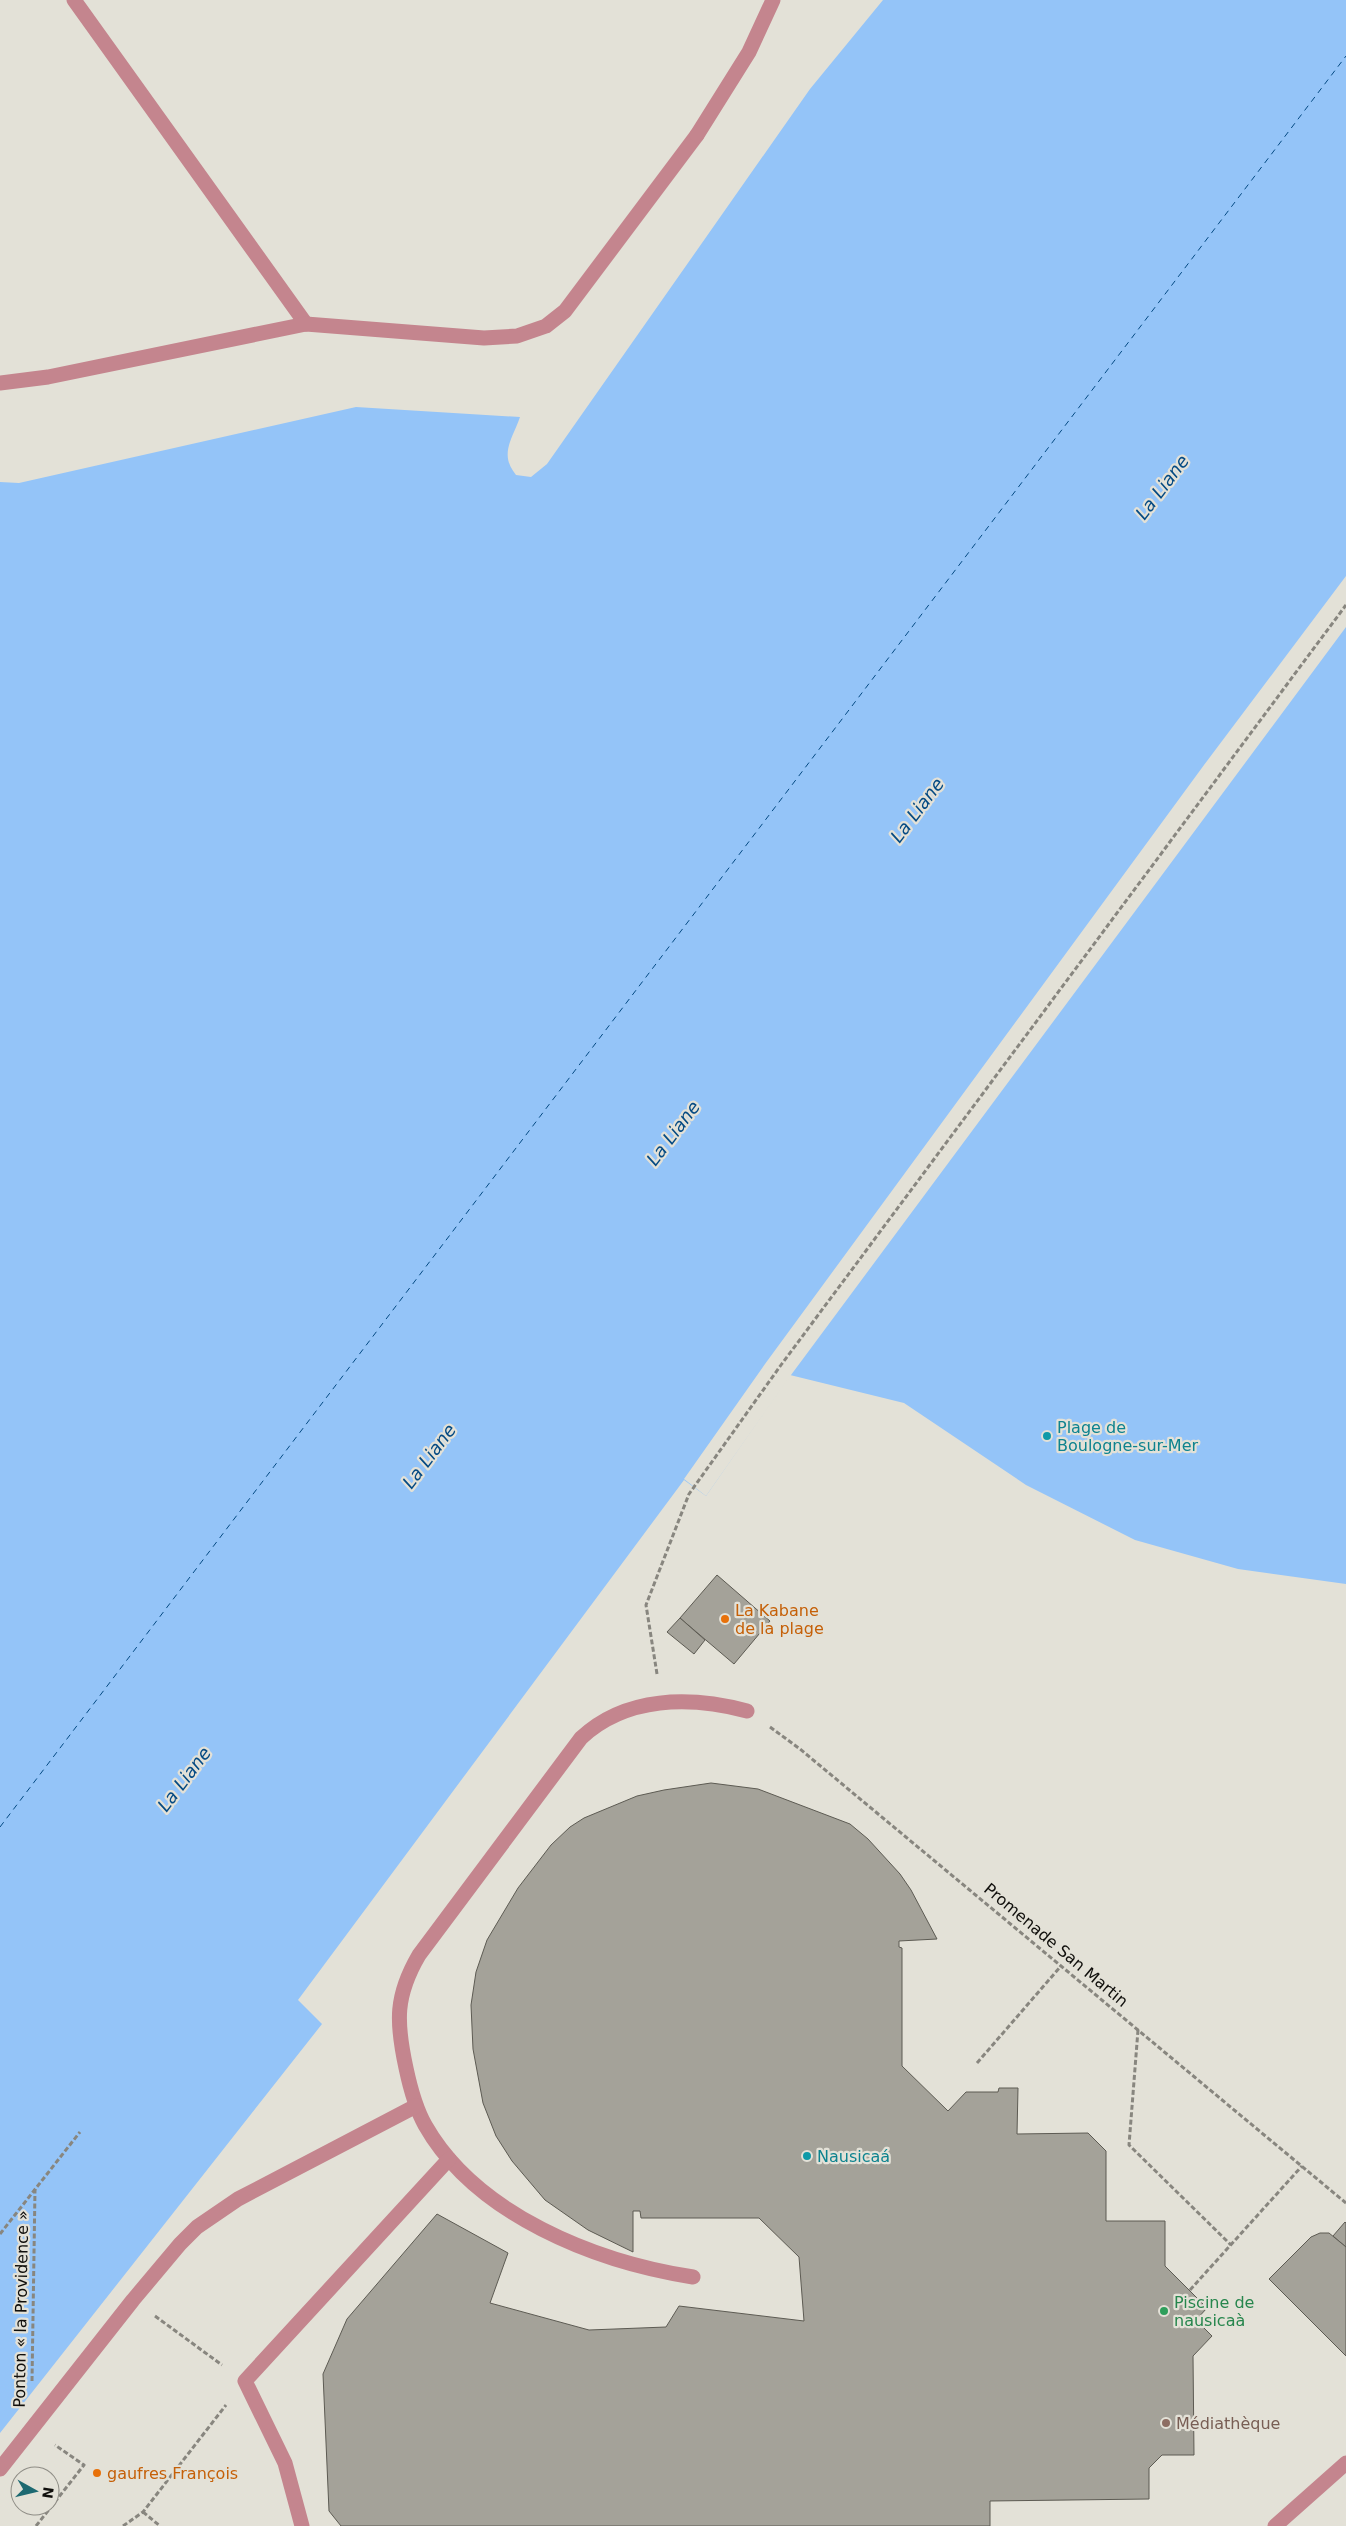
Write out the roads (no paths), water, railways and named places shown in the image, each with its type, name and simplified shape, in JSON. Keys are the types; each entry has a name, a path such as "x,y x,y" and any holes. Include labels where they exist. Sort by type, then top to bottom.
{"street":[{"path":"74,0 306,324"},
{"path":"0,383 48,377 306,324 484,338 517,336 546,326 566,311 697,135 749,52 773,0"},
{"path":"693,2278 659,2272 609,2258 552,2235 492,2197 449,2160 432,2136 416,2106 402,2051 399,2023 400,1999 404,1985 419,1955 581,1738 596,1724 616,1714 637,1707 662,1702 695,1701 720,1704 747,1711"},
{"path":"0,2469 133,2300 180,2244 218,2211 416,2106"},
{"path":"302,2526 285,2463 245,2381 449,2160"},
{"path":"1275,2526 1346,2463"}],"water":[{"name":"La Liane","path":"883,0 1346,0 1346,1584 1238,1569 1135,1540 1026,1485 904,1403 790,1375 706,1496 684,1480 298,2000 322,2024 0,2433 0,482 19,483 356,407 520,417 509,447 508,460 516,475 531,477 547,464 810,89"}],"place":[{"name":"Plage de Boulogne-sur-Mer","path":"1047,1436"},
{"name":"La Kabane de la plage","path":"725,1619"},
{"name":"Nausicaá","path":"807,2156"},
{"name":"Piscine de nausicaà","path":"1164,2311"},
{"name":"Médiathèque","path":"1166,2423"},
{"name":"gaufres François","path":"97,2473"}]}
